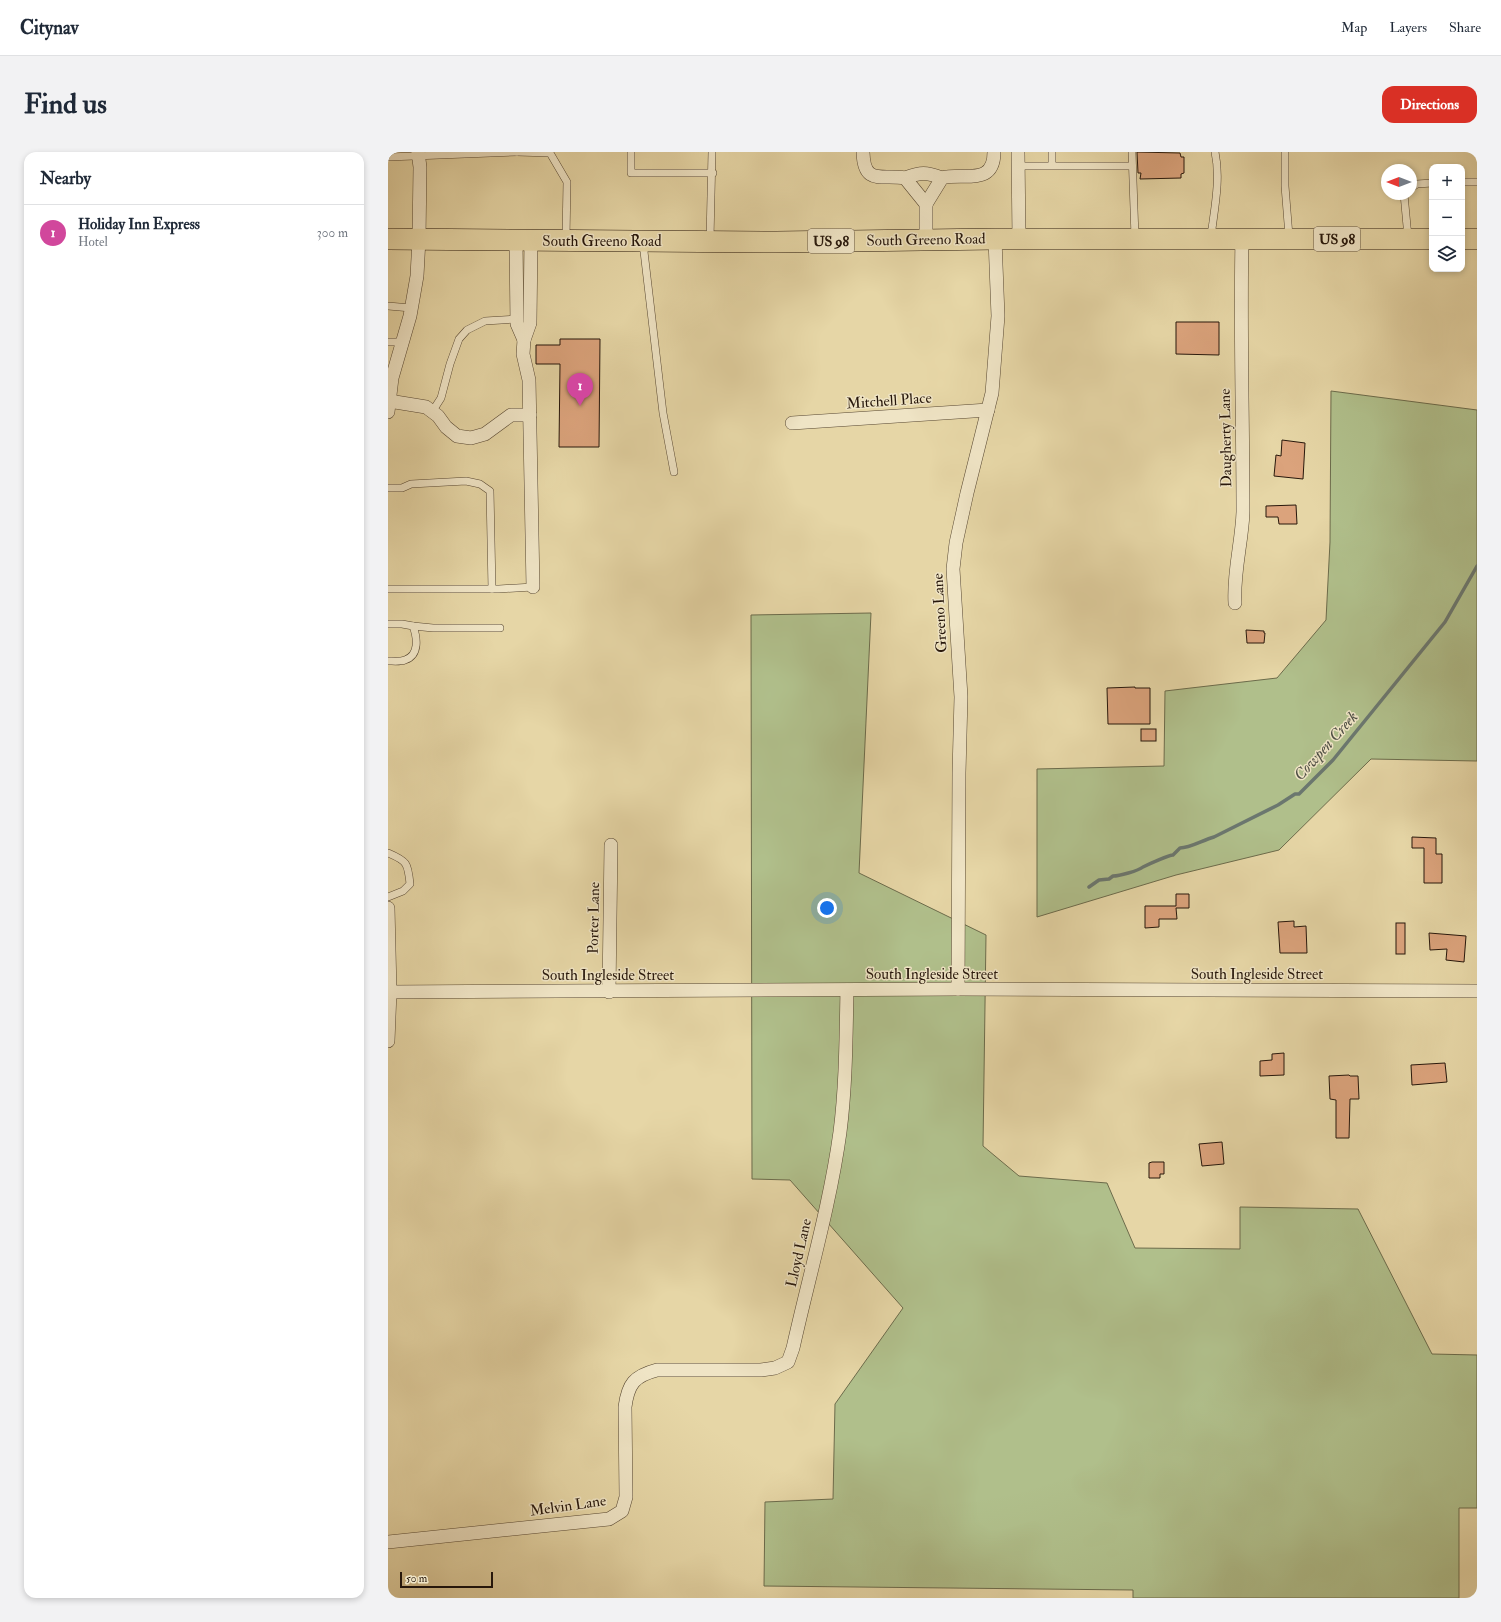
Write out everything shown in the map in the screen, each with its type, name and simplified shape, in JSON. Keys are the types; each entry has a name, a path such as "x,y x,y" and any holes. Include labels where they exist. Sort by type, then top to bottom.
{"main road":[{"name":"South Greeno Road","path":"419,239 643,241 1211,238 1429,239"},
{"name":"US 98","path":"388,239 419,239"},
{"path":"1465,239 1477,239"}],"street":[{"path":"863,152 866,170 870,175 877,177 896,176 905,178 918,173 929,173 942,178 948,176 979,176 988,172 992,164 994,152"},
{"path":"1018,152 1019,239"},
{"path":"418,154 420,167 417,276 411,308 392,378 389,406 426,407 438,416 446,428 457,436 471,438 485,434 511,415 530,415"},
{"path":"905,178 926,204"},
{"path":"926,240 926,204 942,178"},
{"name":"Daugherty Lane","path":"1235,603 1234,591 1243,527 1240,340 1242,238"},
{"name":"Greeno Lane","path":"958,989 959,773 961,697 953,569 956,544 966,493 992,393 998,316 995,239"},
{"path":"523,240 517,324 524,340"},
{"path":"523,240 530,323 524,340 523,354 529,380 533,587"},
{"name":"Mitchell Place","path":"792,423 988,410"},
{"name":"Porter Lane","path":"609,992 611,845"},
{"path":"388,908 388,1041"},
{"name":"South Ingleside Street","path":"389,992 958,989 1477,991"},
{"name":"Lloyd Lane","path":"632,1383 643,1374 657,1370 761,1370 775,1368 788,1362 793,1348 823,1221 840,1132 846,1041 847,990"},
{"name":"Melvin Lane","path":"388,1542 609,1519 622,1511 626,1497 625,1407 627,1394 632,1383"}],"lane":[{"path":"388,157 418,154 517,152 550,153 567,182 566,240"},
{"path":"631,152 631,173 713,173"},
{"path":"710,241 713,173 712,152"},
{"path":"1052,152 1052,166"},
{"path":"1132,152 1135,239"},
{"path":"1211,238 1216,190 1217,161 1215,152"},
{"path":"1285,152 1285,186 1289,239"},
{"path":"1018,166 1132,166"},
{"path":"1465,182 1477,182"},
{"path":"1417,184 1429,183"},
{"path":"1405,200 1408,239"},
{"path":"643,241 663,413 674,472"},
{"path":"388,306 411,308"},
{"path":"432,412 441,398 450,364 459,339 467,330 485,321 517,319"},
{"path":"388,342 402,342"},
{"path":"388,488 402,488 411,484 466,481 480,484 490,491 492,589"},
{"path":"388,589 492,589 533,587"},
{"path":"388,624 402,624 433,628 500,628"},
{"path":"388,661 405,660 416,649 417,638 413,626"},
{"path":"388,853 403,859 409,869 410,884 403,891 388,897"}],"green space":[{"path":"1331,391 1477,410 1477,761 1371,759 1279,850 1176,875 1037,917 1037,769 1164,766 1165,691 1277,678 1326,620 1330,542"},
{"path":"871,613 859,873 986,935 983,1146 1019,1176 1107,1183 1135,1248 1240,1249 1240,1207 1358,1209 1432,1354 1477,1355 1477,1508 1459,1508 1459,1598 1133,1598 1133,1590 764,1586 765,1502 833,1499 835,1404 903,1308 790,1180 752,1179 751,615"}],"building":[{"path":"1137,152 1180,153 1181,157 1184,157 1184,173 1181,174 1181,178 1140,179 1141,173 1138,173"},
{"path":"1176,322 1219,322 1219,355 1176,354"},
{"path":"560,339 600,339 599,447 559,447 560,364 536,364 536,345 560,345"},
{"path":"1282,440 1305,443 1303,479 1274,476 1276,455 1281,456"},
{"path":"1296,505 1297,524 1279,524 1278,517 1266,517 1266,506"},
{"path":"1246,630 1264,631 1264,643 1247,643"},
{"path":"1107,688 1150,688 1150,724 1108,724"},
{"path":"1141,729 1156,729 1156,741 1141,741"},
{"path":"1412,837 1436,838 1436,854 1442,854 1442,883 1424,883 1424,848 1412,848"},
{"path":"1176,894 1189,894 1189,908 1176,908 1177,919 1159,919 1159,927 1145,928 1145,906 1176,906"},
{"path":"1294,921 1294,927 1306,926 1307,953 1280,953 1278,922"},
{"path":"1396,923 1405,923 1405,954 1396,954"},
{"path":"1429,933 1466,936 1464,962 1446,960 1447,949 1430,950"},
{"path":"1284,1053 1284,1075 1260,1076 1260,1061 1272,1060 1272,1054"},
{"path":"1445,1063 1447,1082 1412,1085 1411,1065"},
{"path":"1329,1076 1358,1076 1359,1099 1350,1099 1349,1138 1336,1138 1336,1100 1330,1099"},
{"path":"1222,1142 1224,1164 1202,1166 1199,1144"},
{"path":"1164,1162 1164,1174 1160,1174 1160,1178 1149,1178 1149,1163"}],"waterway":[{"name":"Cowpen Creek","path":"1089,887 1099,880 1109,879 1113,876 1137,870 1167,856 1173,855 1180,848 1188,847 1214,837 1278,805 1295,794 1299,794 1333,760 1445,622 1477,566"}],"place":[{"name":"Holiday Inn Express","path":"580,406"}]}
